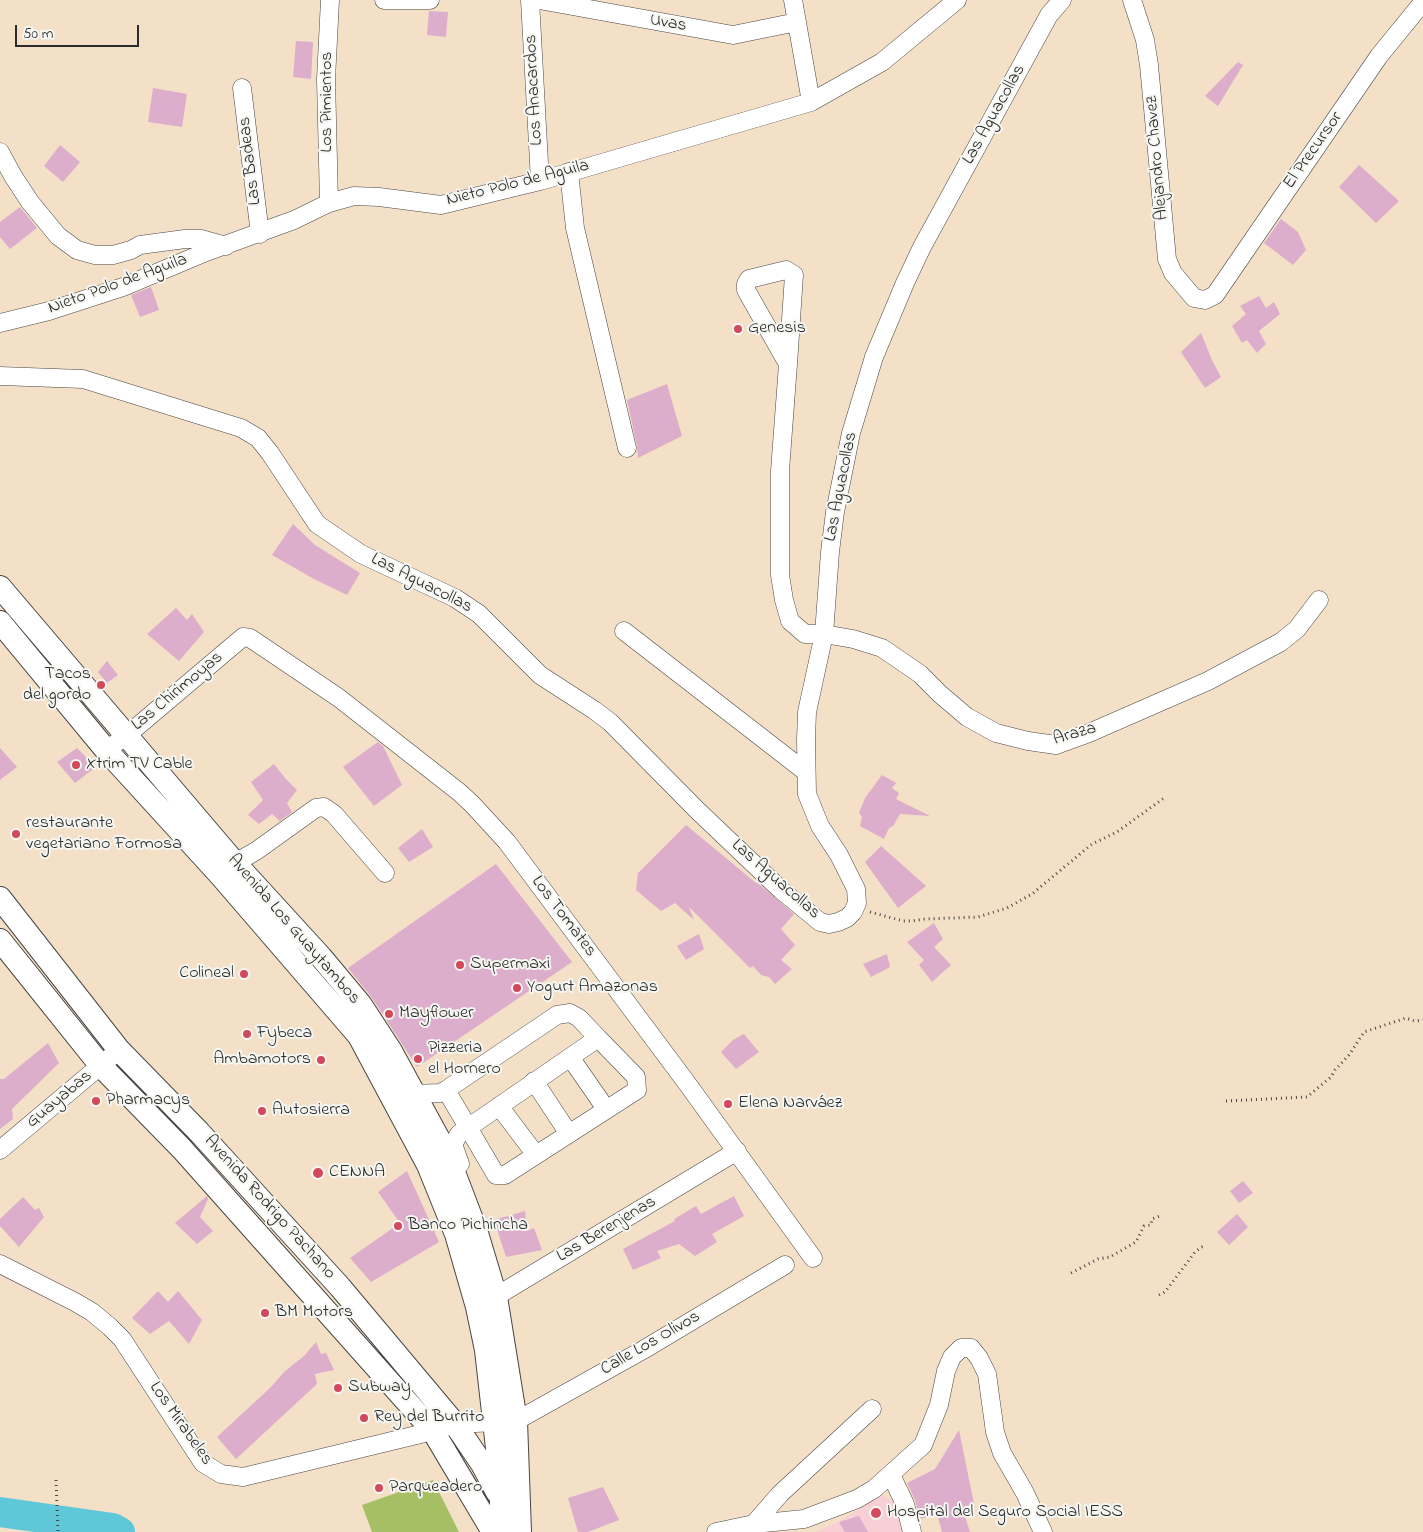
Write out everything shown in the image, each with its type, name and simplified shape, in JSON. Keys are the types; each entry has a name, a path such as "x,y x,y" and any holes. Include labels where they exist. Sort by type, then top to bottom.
{"main road":[{"name":"Avenida Los Guaytambos","path":"4,601 29,621 126,736 346,1023 359,1036 464,1198 476,1230 505,1422 519,1532"},
{"path":"4,635 29,621"},
{"name":"Avenida Los Guaytambos","path":"4,635 106,750 228,870 321,957 361,1005 391,1050 414,1094 438,1159 456,1234 486,1302"},
{"name":"Avenida Rodrigo Pachano","path":"0,898 119,1050 199,1132 340,1286 455,1424 482,1464 519,1532"},
{"name":"Avenida Rodrigo Pachano","path":"0,940 101,1066 182,1149 433,1431 467,1485 493,1532"},
{"path":"346,1023 361,1005"},
{"path":"182,1149 199,1132"},
{"path":"320,1303 340,1286"},
{"name":"Avenida Los Guaytambos","path":"500,1532 505,1422"}],"street":[{"name":"Los Pimientos","path":"329,203 326,78 330,0"},
{"path":"384,0 430,0"},
{"name":"Los Anacardos","path":"530,0 540,181"},
{"name":"Uvas","path":"539,0 733,34 797,22"},
{"path":"793,0 811,102"},
{"name":"Nieto Polo de Aguila","path":"0,323 49,311 123,287 260,234 329,203 354,196 379,197 441,205 540,181 811,102 882,62 957,0"},
{"name":"Las Aguacollas","path":"0,376 83,378 241,428 258,438 317,524 361,554 455,598 479,614 540,675 610,722 698,811 782,890 816,919 824,923 838,922 850,915 855,908 856,890 813,810 807,794 807,712 824,634 835,512 851,434 874,357 905,282 922,247 1050,15 1062,0"},
{"name":"Alejandro Chavez","path":"1132,0 1145,40 1149,65 1167,259 1173,273 1194,298 1205,300"},
{"name":"El Precursor","path":"1205,300 1215,295 1379,56 1423,2"},
{"name":"Las Badeas","path":"242,88 260,234"},
{"path":"0,152 30,202 58,236 77,250 95,255 113,255 132,250 140,245 185,239 201,239 226,246"},
{"path":"569,172 575,228 627,448"},
{"name":"Araza","path":"788,364 746,290 746,284 749,279 786,270 794,275 788,364 780,471 780,575 790,621 805,634 824,634 853,639 882,648 920,674 967,717 996,733 1028,741 1056,744 1089,733 1208,681 1258,656 1281,642 1297,629 1319,600"},
{"path":"624,631 806,772"},
{"name":"Las Chirimoyas","path":"106,750 126,736 243,637 250,638"},
{"name":"Los Tomates","path":"250,638 361,715 472,804 512,850 737,1152 813,1258"},
{"path":"228,870 316,808 324,807 334,814 385,873"},
{"path":"414,1094 446,1090 557,1015 570,1013 579,1018 636,1077 638,1083 636,1090 505,1175 496,1175 446,1090"},
{"path":"464,1198 467,1186 464,1172 453,1144 458,1134 598,1038"},
{"name":"Guayabas","path":"0,1150 119,1050"},
{"path":"570,1057 606,1110"},
{"path":"534,1081 569,1134"},
{"path":"498,1106 536,1155"},
{"name":"Las Berenjenas","path":"486,1302 737,1152"},
{"name":"Los Mirabeles","path":"0,1264 75,1302 110,1326 122,1339 203,1464 221,1474 243,1477 455,1424 505,1422"},
{"name":"Calle Los Olivos","path":"505,1422 643,1350 784,1265"},
{"path":"716,1532 754,1524 804,1520 832,1510 865,1494 891,1475 922,1445 939,1405 946,1371 952,1357 961,1348 971,1348 979,1358 987,1374 994,1432 1002,1453 1025,1493 1043,1532"},
{"path":"754,1524 780,1494 872,1409"},
{"path":"891,1475 905,1504 912,1532"}],"path":[{"path":"855,908 903,921 978,916 1007,908 1032,894 1092,844 1117,832 1164,798"},
{"path":"1226,1101 1307,1097 1331,1077 1349,1055 1364,1032 1406,1018 1415,1021 1423,1020"},
{"path":"1071,1273 1136,1242 1144,1226 1151,1225 1152,1219 1160,1216"},
{"path":"1159,1295 1165,1292 1195,1252 1206,1246"},
{"path":"56,1480 58,1532"}],"shaded area":[{"name":"Hospital del Seguro Social IESS","path":"882,1495 896,1504 909,1532 815,1532 840,1521"}],"green space":[{"path":"433,1480 459,1532 372,1532 362,1505"}],"building":[{"path":"429,11 448,12 446,37 427,35"},
{"path":"296,41 313,42 311,79 293,77"},
{"path":"1238,62 1243,65 1218,106 1205,96"},
{"path":"153,88 187,94 182,127 148,122"},
{"path":"60,145 80,162 63,182 44,166"},
{"path":"1359,165 1399,201 1376,223 1339,187"},
{"path":"20,207 37,228 10,249 0,237 0,222"},
{"path":"1281,219 1298,232 1306,250 1293,265 1264,243"},
{"path":"151,287 159,310 140,317 131,295"},
{"path":"1259,296 1266,308 1274,302 1280,314 1259,331 1266,344 1257,353 1247,340 1242,343 1232,326 1246,314 1240,306"},
{"path":"1201,333 1221,377 1205,388 1181,352"},
{"path":"667,384 682,436 638,458 627,400"},
{"path":"293,524 315,545 360,573 347,595 272,555"},
{"path":"176,608 187,620 192,614 204,632 179,661 147,634"},
{"path":"107,661 118,675 107,683 98,672"},
{"path":"378,742 383,746 402,785 374,806 343,767"},
{"path":"0,748 17,767 0,780"},
{"name":"Xtrim TV Cable","path":"77,748 96,767 75,783 57,762"},
{"path":"274,764 297,790 287,803 292,812 280,821 272,814 259,824 248,815 263,800 251,782"},
{"path":"882,775 896,783 892,788 899,793 896,799 930,816 900,814 893,826 889,828 884,839 860,826 862,817 859,813 865,798"},
{"path":"686,825 794,914 781,929 795,945 781,960 792,969 775,984 769,977 761,975 753,966 750,968 689,907 694,920 675,903 661,911 636,890 638,873"},
{"path":"422,829 433,847 409,862 398,848"},
{"path":"881,846 926,886 898,908 865,862"},
{"name":"Supermaxi","path":"496,864 572,962 417,1067 372,998 348,968"},
{"path":"934,923 943,939 934,947 951,965 932,982 919,965 924,960 907,942"},
{"path":"699,934 704,949 686,960 677,946"},
{"path":"887,954 890,967 871,977 863,964"},
{"path":"744,1034 759,1052 736,1069 721,1052 733,1040"},
{"path":"48,1043 59,1063 12,1109 13,1119 0,1129 0,1079 4,1079"},
{"path":"407,1171 439,1242 371,1282 350,1258 400,1223 378,1192"},
{"path":"1243,1181 1253,1193 1239,1203 1230,1191"},
{"path":"207,1196 208,1199 200,1217 213,1231 197,1244 175,1223"},
{"path":"734,1196 744,1216 712,1234 717,1242 695,1256 679,1244 657,1251 661,1258 633,1270 623,1249 675,1221 674,1219 696,1206 701,1214"},
{"path":"23,1197 35,1210 39,1208 44,1217 19,1247 0,1226 0,1219"},
{"path":"525,1211 527,1231 534,1228 542,1250 506,1257 494,1220"},
{"path":"1237,1214 1248,1227 1229,1245 1217,1232"},
{"path":"158,1291 168,1302 178,1291 202,1320 189,1344 169,1321 150,1334 132,1318"},
{"path":"316,1342 321,1354 326,1353 334,1370 315,1374 317,1384 236,1459 217,1437 271,1387 285,1371 304,1356"},
{"path":"959,1430 974,1504 962,1507 970,1532 942,1532 937,1514 920,1519 915,1500 907,1483 935,1469"},
{"path":"603,1487 619,1520 588,1532 578,1532 568,1498"},
{"path":"859,1516 868,1532 845,1532 839,1522"}],"waterway":[{"path":"0,1512 113,1528 120,1532"}],"place":[{"name":"Genesis","path":"738,329"},
{"name":"Tacos del gordo","path":"101,685"},
{"name":"Xtrim TV Cable","path":"76,765"},
{"name":"restaurante vegetariano Formosa","path":"16,834"},
{"name":"Supermaxi","path":"460,965"},
{"name":"Colineal","path":"244,974"},
{"name":"Yogurt Amazonas","path":"517,988"},
{"name":"Mayflower","path":"389,1014"},
{"name":"Fybeca","path":"247,1034"},
{"name":"Pizzeria el Hornero","path":"418,1059"},
{"name":"Ambamotors","path":"321,1060"},
{"name":"Pharmacys","path":"96,1101"},
{"name":"Elena Narváez","path":"728,1104"},
{"name":"Autosierra","path":"262,1111"},
{"name":"CENNA","path":"318,1173"},
{"name":"Banco Pichincha","path":"398,1226"},
{"name":"BM Motors","path":"265,1313"},
{"name":"Subway","path":"338,1388"},
{"name":"Rey del Burrito","path":"364,1418"},
{"name":"Parqueadero","path":"379,1488"},
{"name":"Hospital del Seguro Social IESS","path":"876,1513"}]}
